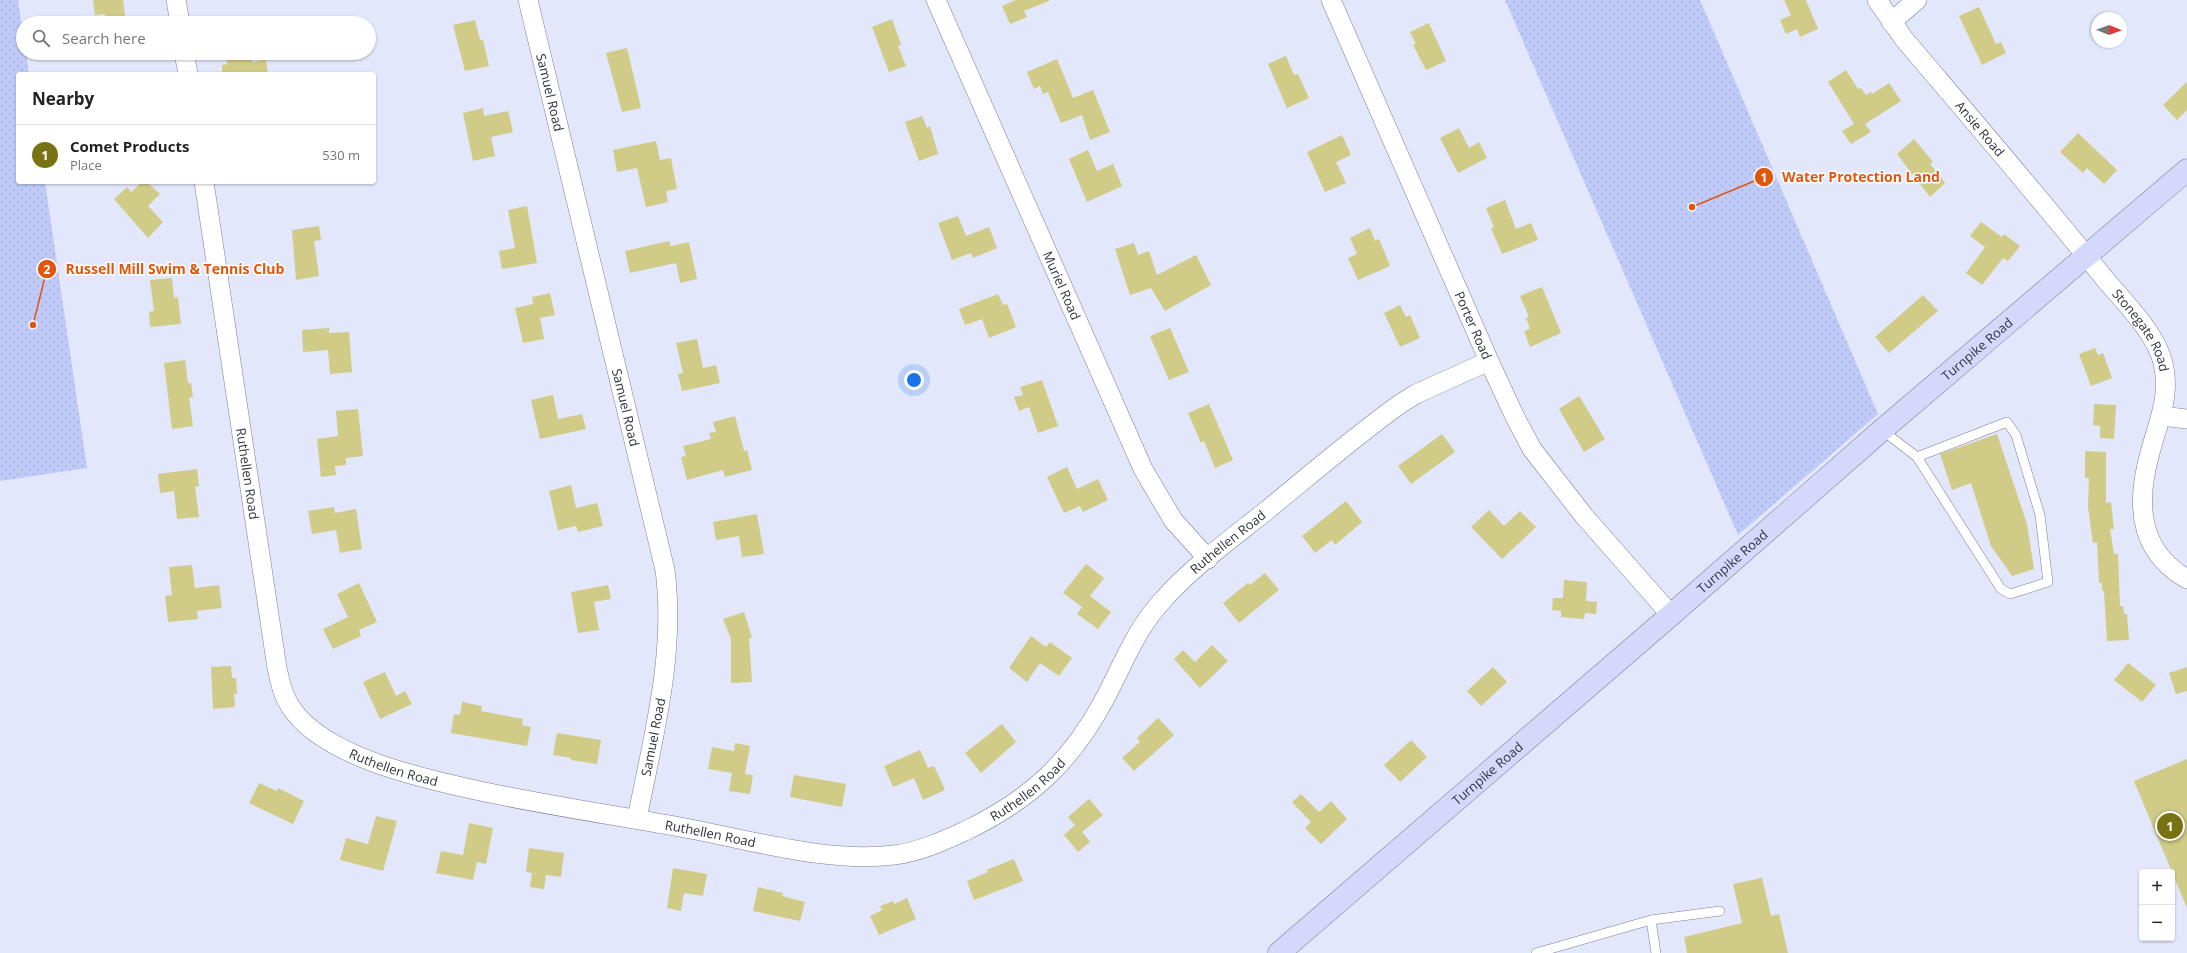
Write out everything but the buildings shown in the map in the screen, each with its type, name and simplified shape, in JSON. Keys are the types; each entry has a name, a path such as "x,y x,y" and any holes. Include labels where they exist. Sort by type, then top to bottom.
{"main road":[{"name":"Turnpike Road","path":"1279,953 1671,615 1882,430 2187,170"}],"street":[{"path":"176,0 179,16"},
{"name":"Samuel Road","path":"528,0 665,570 669,608 667,651 637,819"},
{"name":"Muriel Road","path":"936,0 1143,469 1173,520 1208,559"},
{"name":"Porter Road","path":"1331,0 1489,361 1515,417 1532,449 1584,516 1671,615"},
{"name":"Ansie Road","path":"1877,0 1891,22 2086,255"},
{"path":"1891,22 1917,0"},
{"path":"185,60 188,72"},
{"name":"Ruthellen Road","path":"204,184 277,668 282,691 290,707 304,725 321,738 398,771 493,794 637,819 822,854 844,856 896,855 920,849 957,835 1008,808 1038,786 1070,754 1088,727 1138,633 1150,616 1172,591 1208,559 1400,404 1416,394 1489,361"},
{"name":"Stonegate Road","path":"2086,255 2148,332 2159,351 2163,362 2166,385 2162,416 2146,469 2142,511 2147,535 2156,553 2170,568 2187,579"},
{"path":"2162,416 2187,419"}],"lane":[{"path":"1882,430 1917,457 2001,589 2010,594 2048,582 2040,515 2016,435 2007,422 1917,457"},
{"path":"1536,953 1651,920 1720,911"},
{"path":"1651,920 1656,953"}],"shaded area":[{"path":"0,0 18,0 20,16 16,16 16,60 27,60 29,72 16,72 16,184 45,184 87,468 0,481"},
{"path":"1505,0 1700,0 1878,414 1738,535"}],"place":[{"name":"Water Protection Land","path":"1692,207"},
{"name":"Russell Mill Swim & Tennis Club","path":"33,325"},
{"name":"Comet Products","path":"2170,826"}]}
